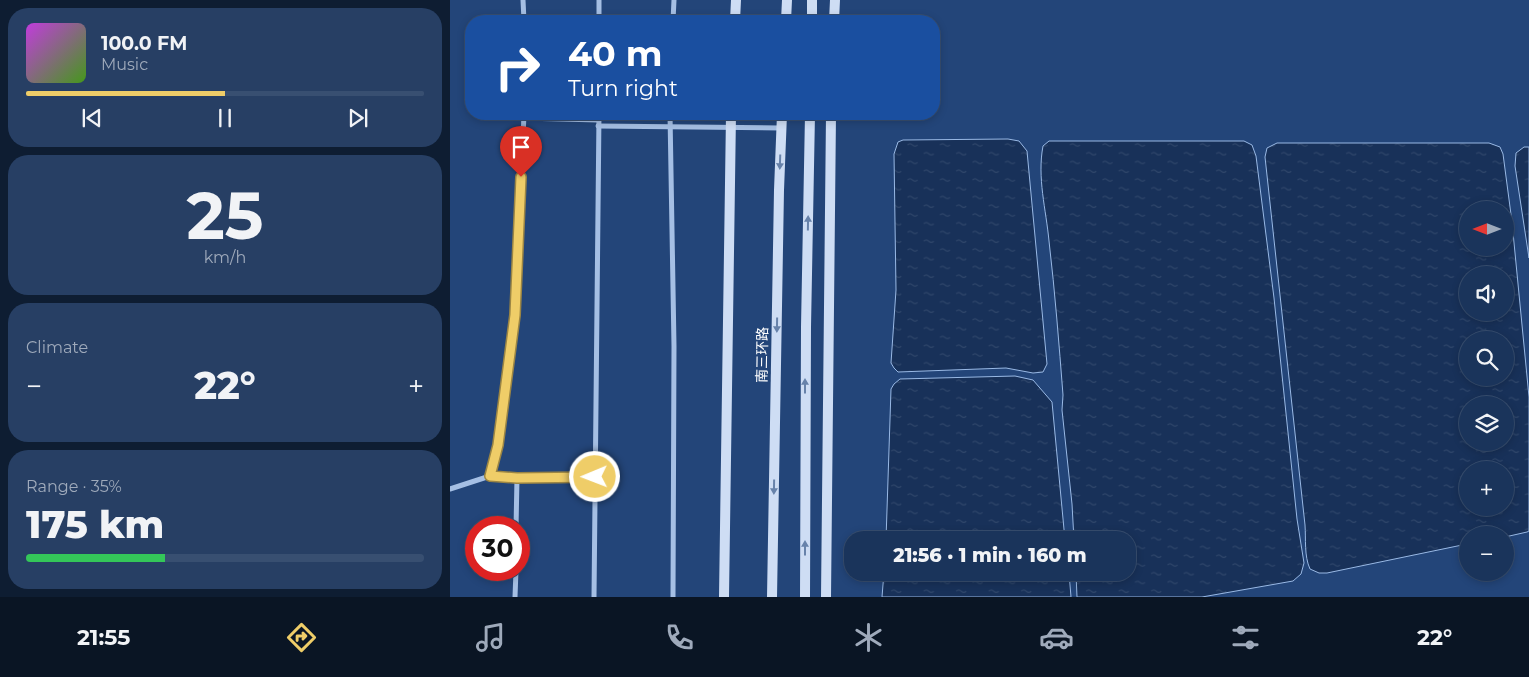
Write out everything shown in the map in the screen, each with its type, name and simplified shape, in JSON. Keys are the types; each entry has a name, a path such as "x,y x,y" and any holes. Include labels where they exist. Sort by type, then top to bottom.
{"street":[{"path":"523,0 524,15"},
{"path":"599,0 599,15"},
{"path":"673,15 674,0"},
{"path":"735,15 736,0"},
{"path":"786,0 786,15"},
{"path":"812,0 812,15"},
{"path":"834,15 835,0"},
{"path":"490,476 499,435 515,315 524,120"},
{"path":"566,120 670,127 781,128"},
{"path":"670,120 674,346 673,597"},
{"path":"724,597 731,120"},
{"name":"南三环路","path":"772,597 782,120"},
{"path":"805,597 806,337 810,120"},
{"path":"826,597 831,120"},
{"path":"594,597 598,123"},
{"path":"450,489 490,476 517,478 595,477"},
{"path":"516,516 517,478"},
{"path":"515,597 516,581"}],"water":[{"path":"1008,139 1019,141 1027,151 1047,364 1043,372 1033,373 1006,368 898,372 891,363 896,290 894,154 898,142 903,140"},
{"path":"1049,141 1244,141 1252,145 1256,156 1274,298 1297,519 1304,563 1301,574 1293,581 1202,597 1077,597 1076,581 1136,581 1136,531 1074,531 1062,410 1063,395 1055,299 1041,182 1043,146"},
{"path":"1277,143 1489,143 1500,147 1503,154 1509,201 1459,201 1459,256 1514,256 1514,243 1529,397 1529,531 1514,535 1514,526 1459,526 1459,546 1327,573 1319,573 1310,569 1306,553 1305,525 1265,157 1267,148"},
{"path":"1524,147 1529,147 1529,258 1515,166 1516,153"},
{"path":"1015,376 1033,380 1052,402 1064,531 886,531 891,389 900,379"},
{"path":"883,581 1070,581 1071,597 882,597"}],"route":[{"path":"521,177 515,315 498,445 490,476 517,478 595,477"}]}
